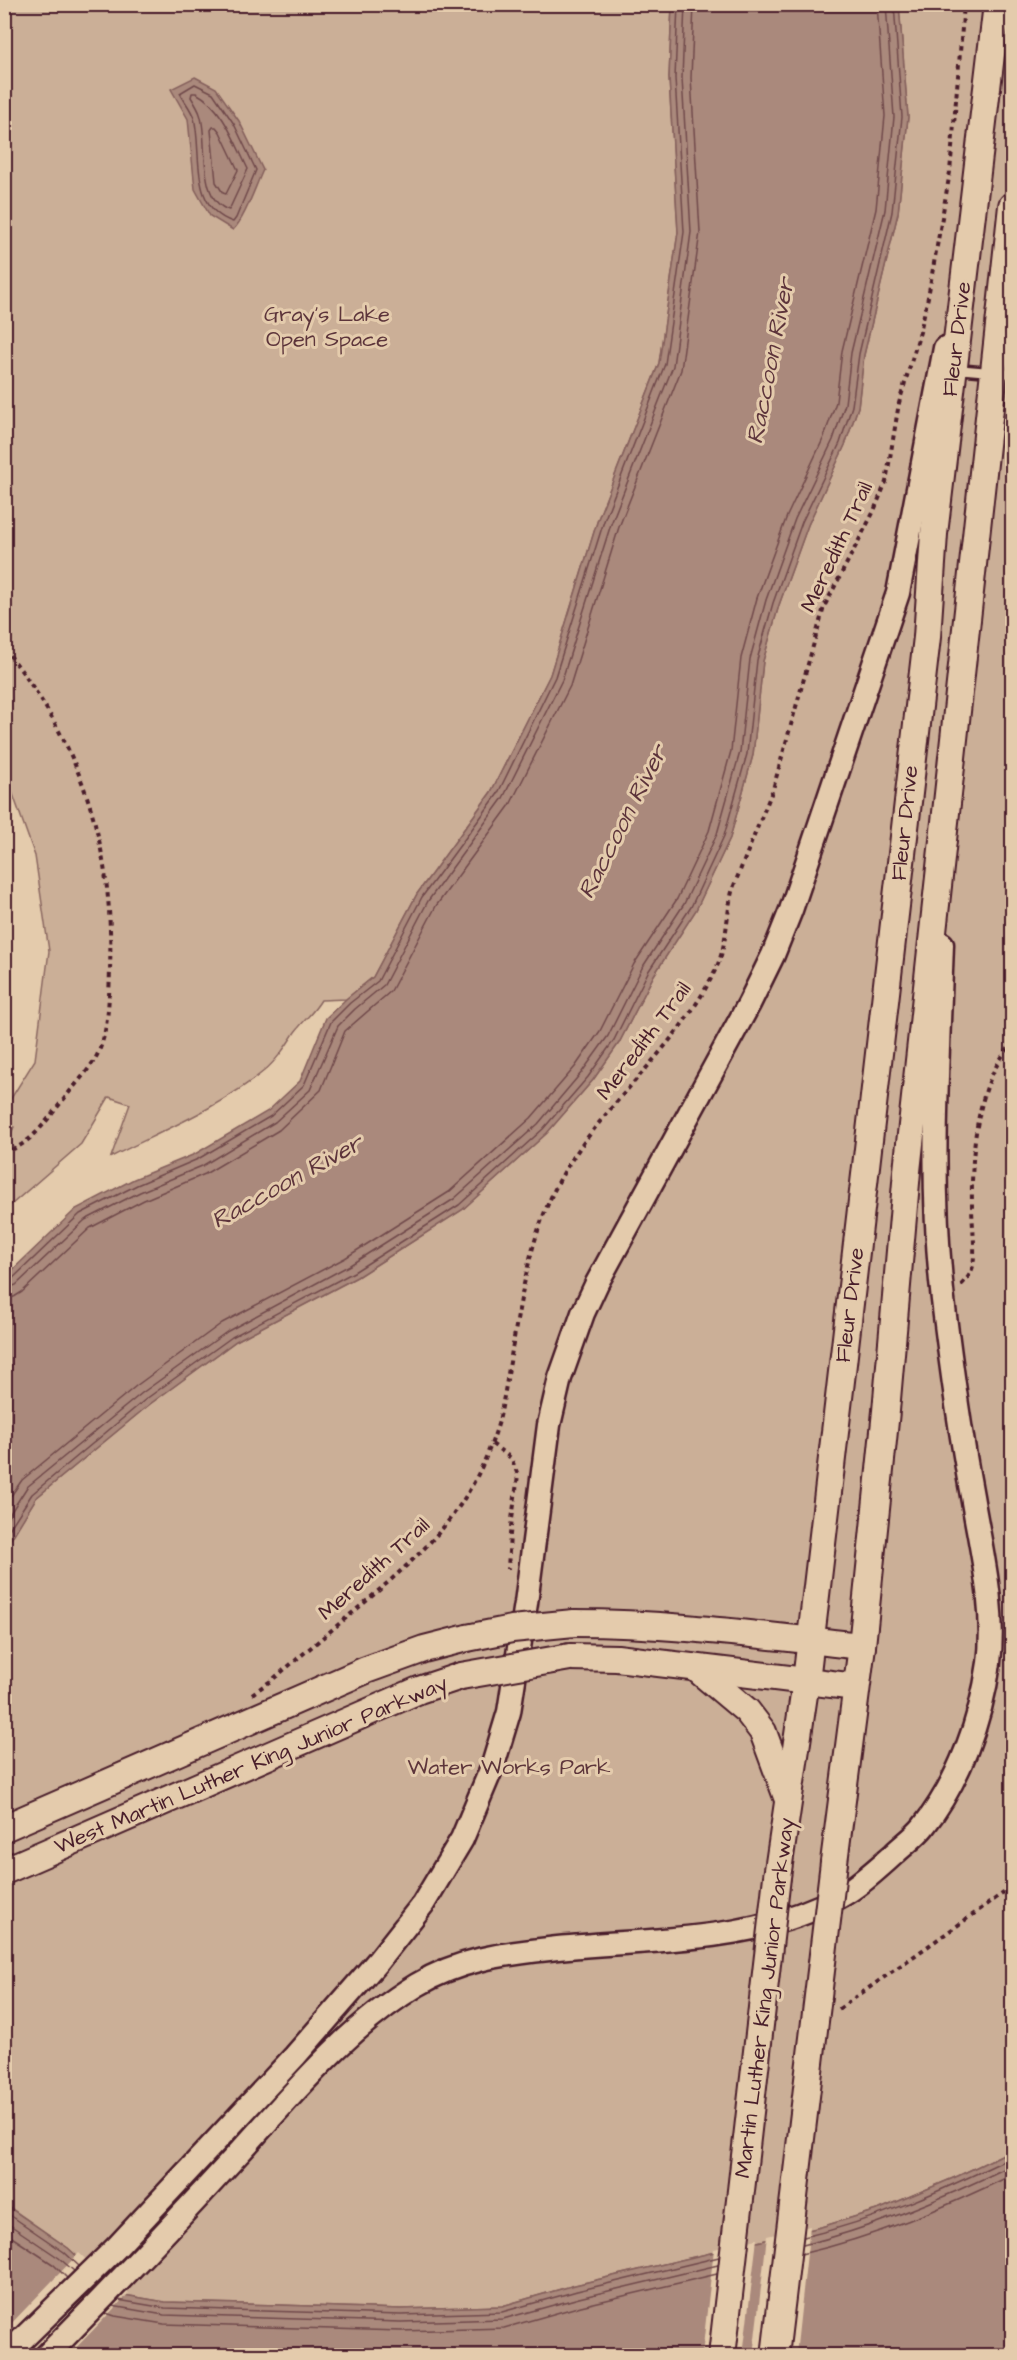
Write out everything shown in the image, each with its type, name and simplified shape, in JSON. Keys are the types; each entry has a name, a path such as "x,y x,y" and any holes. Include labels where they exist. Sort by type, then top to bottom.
{"main road":[{"name":"Fleur Drive","path":"810,1641 925,648 934,534 997,4"},
{"path":"5,2355 116,2248 296,2056 378,1961 423,1904 462,1839 494,1764 509,1712 542,1467 560,1378 583,1313 597,1282 749,1004 773,955 830,798 900,584 975,190"},
{"name":"Fleur Drive","path":"862,1646 886,1412 908,1160 948,795 1003,373 1012,206"},
{"path":"46,2355 136,2265 313,2073 354,2031 381,2008 424,1981 453,1968 496,1954 743,1931 797,1915 842,1896 880,1867 922,1828 947,1789 966,1748 980,1708 989,1659 990,1611 958,1413 936,1227 934,1161 948,795"},
{"name":"West Martin Luther King Junior Parkway","path":"4,1828 366,1670 424,1649 467,1638 512,1629 574,1623 612,1623 862,1646"},
{"name":"Martin Luther King Junior Parkway","path":"722,2355 777,1877 810,1641"},
{"path":"774,2355 862,1646"},
{"name":"West Martin Luther King Junior Parkway","path":"4,1870 419,1690 461,1676 570,1657 617,1658 856,1687"},
{"path":"697,1669 747,1711 763,1732 789,1801"}],"lane":[{"path":"953,369 1003,373"}],"path":[{"name":"Meredith Trail","path":"248,1696 272,1680 423,1552 446,1526 464,1500 492,1444 506,1392 529,1262 550,1198 578,1152 687,1018 717,965 724,948 733,888 773,789 824,607 873,513 886,482 899,403 928,297 950,172 964,4"},
{"path":"4,648 29,679 54,719 73,756 85,788 98,832 108,884 111,945 110,993 99,1052 76,1084 23,1146 4,1152"},
{"path":"943,1300 969,1278 973,1266 971,1202 981,1106 988,1080 996,1064 1012,1044"},
{"path":"492,1444 511,1458 518,1475 508,1551 508,1578"},
{"path":"836,2011 1012,1887"}],"green space":[{"name":"Gray's Lake Open Space","path":"5,5 672,5 669,78 678,232 659,363 598,519 550,675 491,792 417,894 373,977 346,999 321,1000 273,1062 247,1084 190,1118 111,1157 130,1104 109,1097 81,1144 5,1210 5,1145 14,1127 9,1126 5,1120 5,1108 35,1060 49,951 35,856 5,772"},
{"name":"Water Works Park","path":"899,5 1012,5 1012,2150 880,2209 821,2227 575,2285 502,2306 401,2309 165,2302 118,2294 68,2248 5,2204 4,1549 36,1498 150,1404 236,1341 357,1277 462,1210 547,1133 593,1080 619,1043 654,975 696,910 730,838 753,755 763,661 779,605 808,525 845,445 858,407 864,355 898,213 908,117"}],"water":[{"name":"Raccoon River","path":"672,5 899,5 908,117 898,213 864,355 858,407 845,445 808,525 779,605 763,661 753,755 730,838 696,910 654,975 619,1043 593,1080 547,1133 462,1210 357,1277 236,1341 150,1404 36,1498 5,1549 5,1277 76,1209 134,1179 195,1154 268,1111 300,1081 326,1018 373,977 417,894 491,792 550,675 598,519 659,363 678,232 669,78"},
{"path":"195,77 216,88 239,121 263,170 246,210 233,230 210,216 195,189 188,119 171,89"},
{"path":"1012,2150 1012,2355 5,2355 4,2204 68,2248 118,2294 165,2302 401,2309 502,2306 575,2285 821,2227 880,2209"}],"pier":[{"path":"810,2226 796,2355 753,2355 767,2236"},
{"path":"757,2239 743,2355 702,2355 714,2249"},
{"path":"79,2253 120,2291 129,2293 69,2355 4,2355 5,2330"}]}
